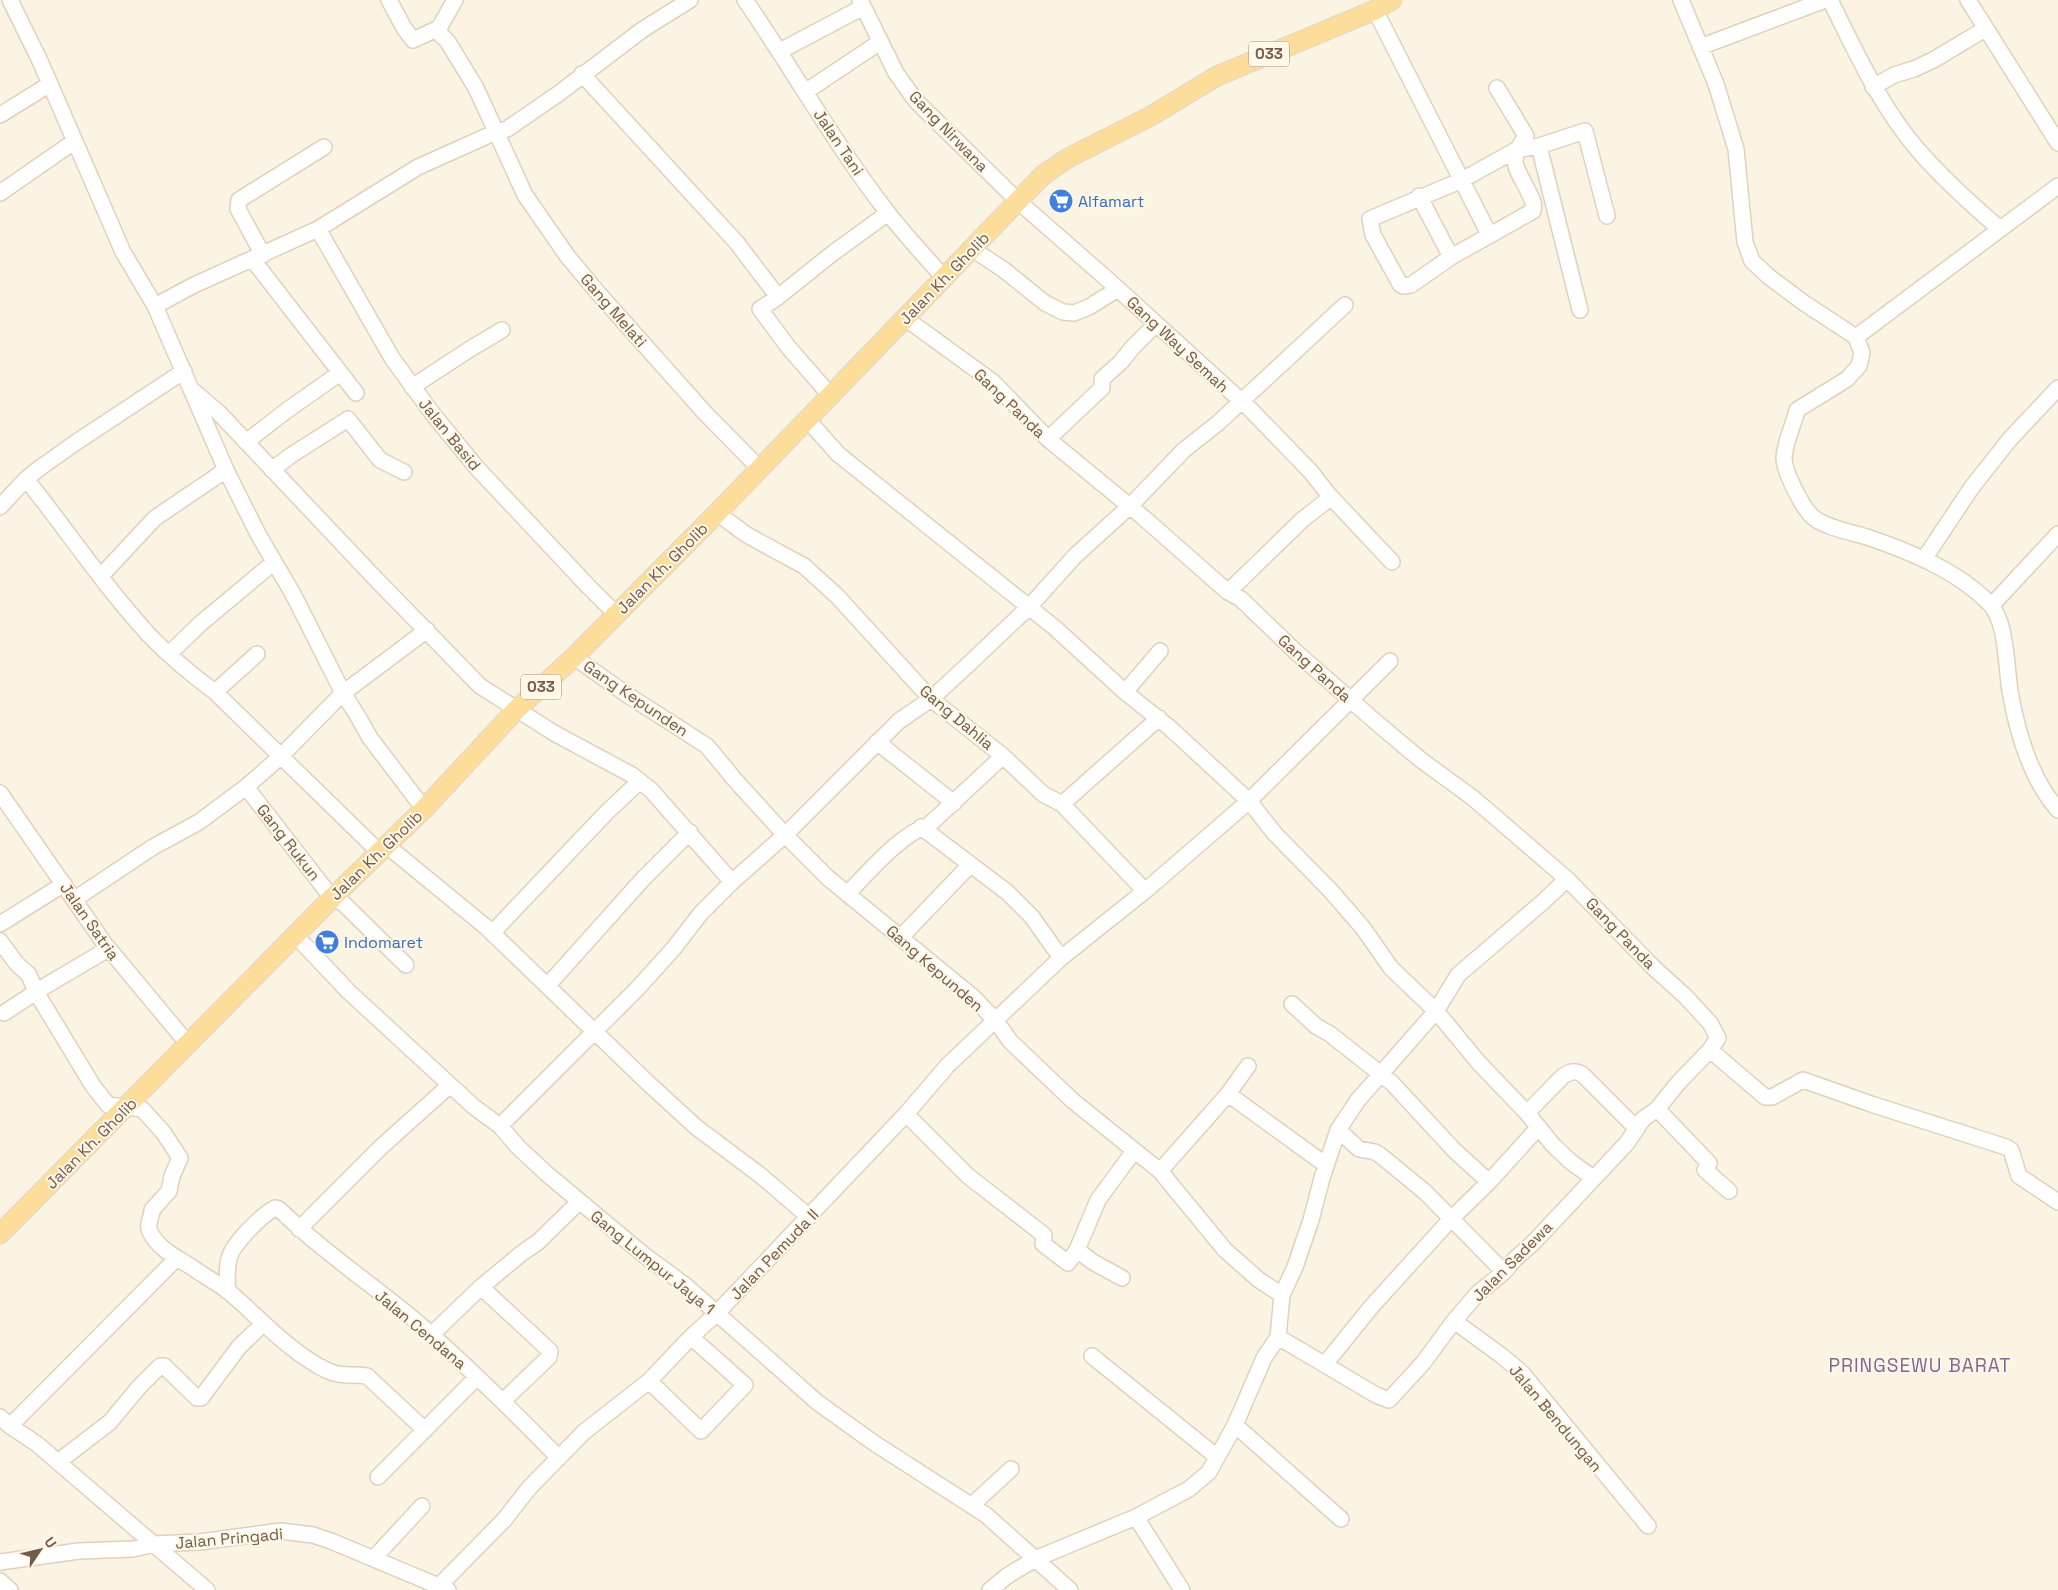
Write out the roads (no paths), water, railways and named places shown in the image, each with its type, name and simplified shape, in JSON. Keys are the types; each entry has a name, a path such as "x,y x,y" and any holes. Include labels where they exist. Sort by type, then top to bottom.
{"main road":[{"name":"Jalan Kh. Gholib","path":"0,1233 332,898 379,846 424,810 516,710 574,657 717,513 1043,175 1068,158 1151,116 1217,76 1375,10 1392,0"}],"street":[{"path":"10,0 50,84 123,252 155,306 184,371 188,387 226,470 273,563 293,594 343,693 370,738 424,810"},
{"path":"389,0 404,28 413,40 439,28 455,0"},
{"path":"155,306 194,285 318,229 418,167 506,129 558,94 642,30 690,0"},
{"name":"Jalan Tani","path":"745,0 888,213 943,277"},
{"path":"1681,0 1716,84 1736,149 1745,242 1752,261 1768,276 1804,303 1856,337 1862,354 1859,366 1848,379 1797,410 1786,445 1784,461 1798,499 1814,519 1924,560 1970,586 1992,605 2000,620 2010,692 2018,728 2033,769 2051,802 2058,810"},
{"path":"1700,47 1825,0"},
{"path":"1830,0 1873,87 1917,150 1962,196 2000,229"},
{"path":"1968,0 2058,143"},
{"path":"780,51 861,3"},
{"name":"Gang Nirwana","path":"861,3 896,73 916,101 1019,202"},
{"path":"1375,10 1490,234"},
{"name":"Gang Melati","path":"439,28 441,35 448,42 476,88 525,195 568,257 705,413 760,468"},
{"path":"1873,87 1894,75 1914,69 1935,59 1985,28"},
{"path":"805,92 880,42"},
{"path":"582,74 737,243 778,297"},
{"path":"0,115 50,84"},
{"path":"1497,88 1526,136 1516,150 1515,163 1534,203 1533,211 1451,257 1411,285 1403,286 1400,284 1373,235 1370,219 1419,196 1462,180 1516,150 1539,146 1585,131 1607,216"},
{"path":"0,193 75,141"},
{"path":"1539,146 1580,310"},
{"path":"324,147 239,200 238,209 258,257 340,374 356,393"},
{"path":"1856,337 2058,186"},
{"path":"1419,196 1451,257"},
{"name":"Gang Way Semah","path":"1019,202 1118,289 1284,443 1329,495 1392,562"},
{"path":"830,395 789,348 760,309 888,213"},
{"name":"Jalan Basid","path":"318,229 382,343 412,387 478,468 616,614"},
{"path":"971,248 1004,270 1045,303 1063,312 1074,313 1089,307 1118,289"},
{"path":"500,1126 655,969 701,913 732,882 785,835 899,721 931,699 1029,607 1076,556 1130,506 1184,450 1201,438 1345,305"},
{"name":"Gang Panda","path":"905,318 992,382 1048,439 1130,506 1228,592 1241,599 1349,699 1422,760 1473,798 1567,879 1654,968 1685,996 1715,1030 1718,1038 1710,1050"},
{"path":"1048,439 1102,388 1102,378 1121,362 1156,324"},
{"path":"412,387 502,330"},
{"path":"0,507 26,478 75,443 184,371"},
{"path":"246,442 286,411 340,374"},
{"path":"188,387 219,413 480,686 516,710 640,781 651,790 672,816 690,832 732,882"},
{"path":"1924,560 1972,487 2010,439 2058,388"},
{"path":"272,470 290,456 348,419 380,460 404,472"},
{"path":"807,419 845,460 1055,628 1125,692 1159,718 1249,801 1275,834 1330,890 1363,928 1391,968 1436,1012 1479,1063 1526,1112 1538,1128 1571,1162 1593,1178"},
{"path":"101,576 156,518 226,470"},
{"path":"26,478 101,576 149,634 169,654 215,692 280,757 379,846 492,933 696,1127 760,1175 809,1217"},
{"path":"1228,592 1302,520 1325,502 1329,495"},
{"name":"Gang Dahlia","path":"717,513 747,535 804,566 837,596 931,699 1003,756 1043,794 1062,804 1145,891"},
{"path":"1992,605 2058,534"},
{"path":"169,654 200,624 273,563"},
{"path":"74,898 198,822 246,787 280,757 343,693 427,630"},
{"path":"1125,692 1160,651"},
{"path":"215,692 257,654"},
{"name":"Gang Kepunden","path":"574,657 626,694 707,746 734,780 828,878 973,997 996,1021 1010,1041 1073,1101 1160,1171 1225,1250 1259,1280 1282,1295"},
{"name":"Jalan Pemuda II","path":"434,1587 504,1520 530,1487 584,1432 649,1381 716,1314 906,1114 948,1065 1061,958 1145,891 1249,801 1349,699 1390,661"},
{"path":"1062,804 1159,718"},
{"path":"877,742 954,803"},
{"path":"848,893 892,849 921,827 929,825 1003,756"},
{"path":"492,933 607,812 640,781"},
{"name":"Gang Rukun","path":"246,787 332,898 343,903 406,965"},
{"name":"Jalan Satria","path":"0,793 108,949 188,1044"},
{"path":"921,827 1007,892 1032,917 1061,958"},
{"path":"548,985 643,879 690,832"},
{"path":"901,937 970,864"},
{"path":"990,1590 1007,1576 1035,1559 1136,1517 1190,1489 1209,1472 1235,1425 1264,1358 1278,1337 1282,1295 1295,1267 1311,1220 1338,1130 1358,1100 1436,1012 1458,975 1567,879"},
{"path":"0,924 64,884"},
{"name":"Gang Lumpur Jaya 1","path":"295,935 349,992 474,1107 500,1126 532,1161 579,1202 644,1255 685,1285 817,1402 874,1443 972,1505 1070,1590"},
{"path":"0,942 16,963 29,975 39,990 84,1072 108,1105 142,1109 167,1138 180,1158 172,1176 169,1191 152,1210 152,1216 148,1224 149,1231 162,1248 227,1290 263,1324 298,1352 324,1369 343,1376 366,1376 425,1430"},
{"path":"4,1013 108,949"},
{"path":"1292,1004 1316,1026 1330,1034 1392,1083 1454,1150 1490,1182"},
{"path":"1710,1050 1765,1097 1772,1097 1803,1080 2006,1147 2011,1150 2019,1176 2058,1202"},
{"name":"Jalan Sadewa","path":"1278,1337 1376,1395 1389,1400 1423,1363 1454,1321 1478,1293 1504,1272 1627,1143 1643,1119 1657,1109 1678,1082 1710,1050"},
{"path":"1160,1171 1228,1094 1248,1066"},
{"path":"1526,1112 1563,1076 1576,1071 1582,1074 1637,1129"},
{"path":"299,1229 380,1148 450,1085"},
{"path":"1228,1094 1326,1165"},
{"path":"1657,1109 1688,1144 1709,1163 1706,1170 1729,1191"},
{"path":"906,1114 968,1176 1044,1235 1043,1244 1068,1263 1077,1250 1098,1200 1134,1151"},
{"path":"1325,1364 1372,1306 1451,1219 1490,1182 1538,1128"},
{"path":"1338,1130 1360,1149 1375,1152 1425,1192 1504,1272"},
{"path":"431,1335 481,1288 538,1242 579,1202"},
{"name":"Jalan Cendana","path":"227,1290 229,1259 233,1251 247,1232 275,1208 279,1209 299,1229 431,1335 503,1401 559,1458"},
{"path":"1077,1250 1093,1262 1122,1278"},
{"path":"177,1258 5,1422 37,1444 207,1590"},
{"path":"481,1288 550,1351 549,1357 503,1401"},
{"name":"Jalan Bendungan","path":"1454,1321 1502,1356 1522,1374 1648,1526"},
{"path":"58,1462 110,1422 139,1387 160,1366 164,1366 190,1394 196,1398 202,1398 239,1347 263,1324"},
{"path":"649,1381 701,1431 745,1385 691,1337"},
{"path":"1092,1356 1217,1457"},
{"path":"378,1477 477,1377"},
{"path":"1235,1425 1341,1519"},
{"path":"972,1505 1011,1469"},
{"path":"374,1558 422,1506"},
{"path":"1136,1517 1182,1590"},
{"name":"Jalan Pringadi","path":"0,1562 79,1551 133,1549 154,1544 200,1542 280,1531 313,1535 374,1558 434,1587"},
{"path":"0,1580 10,1590"}],"place":[{"name":"Alfamart","path":"1061,201"},
{"name":"Indomaret","path":"327,942"}],"district":[{"name":"PRINGSEWU BARAT","path":"1920,1365"}]}
